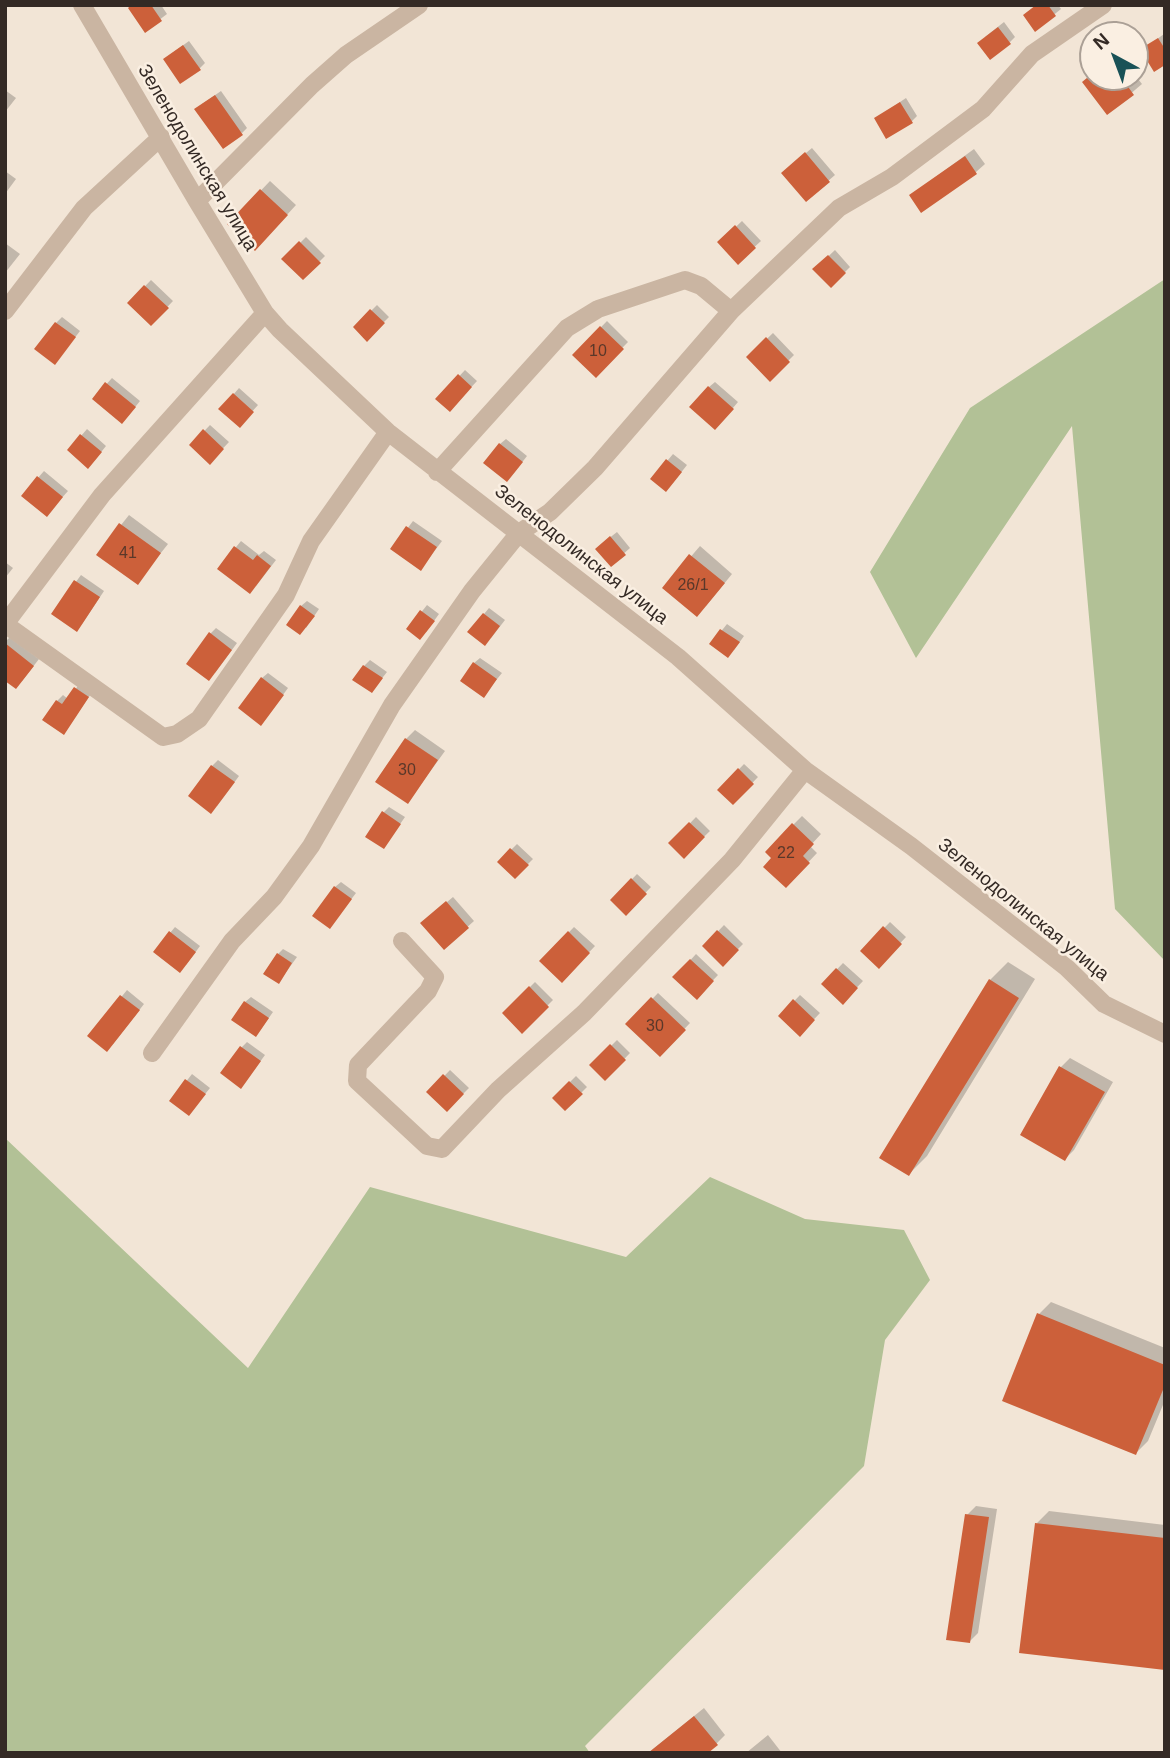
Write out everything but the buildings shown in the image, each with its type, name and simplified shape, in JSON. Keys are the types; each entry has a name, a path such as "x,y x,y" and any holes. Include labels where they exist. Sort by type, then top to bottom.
{"street":[{"name":"Зеленодолинская улица","path":"82,5 265,313 388,432 678,657 805,770 911,846 1067,968 1104,1004 1165,1034"},
{"path":"197,201 329,70 419,5"},
{"path":"152,1054 232,941 274,897 311,846 392,705 472,590 519,533 550,512 596,468 731,311 839,208 892,177 983,109 1031,54 1103,5"},
{"path":"5,310 84,208 161,137"},
{"path":"437,472 567,328 598,309 685,280 701,286 731,311"},
{"path":"265,313 102,495 5,624 163,737 177,734 199,719 286,595 311,541 388,432"},
{"path":"402,941 435,977 428,991 358,1065 357,1081 427,1146 442,1149 498,1090 584,1013 722,869 805,770"}],"green space":[{"path":"1165,279 1165,961 1115,909 1072,426 916,658 870,572 970,408"},
{"path":"5,1138 248,1368 370,1187 626,1257 710,1177 805,1219 904,1230 930,1280 885,1340 864,1466 585,1746 590,1753 5,1753"}]}
